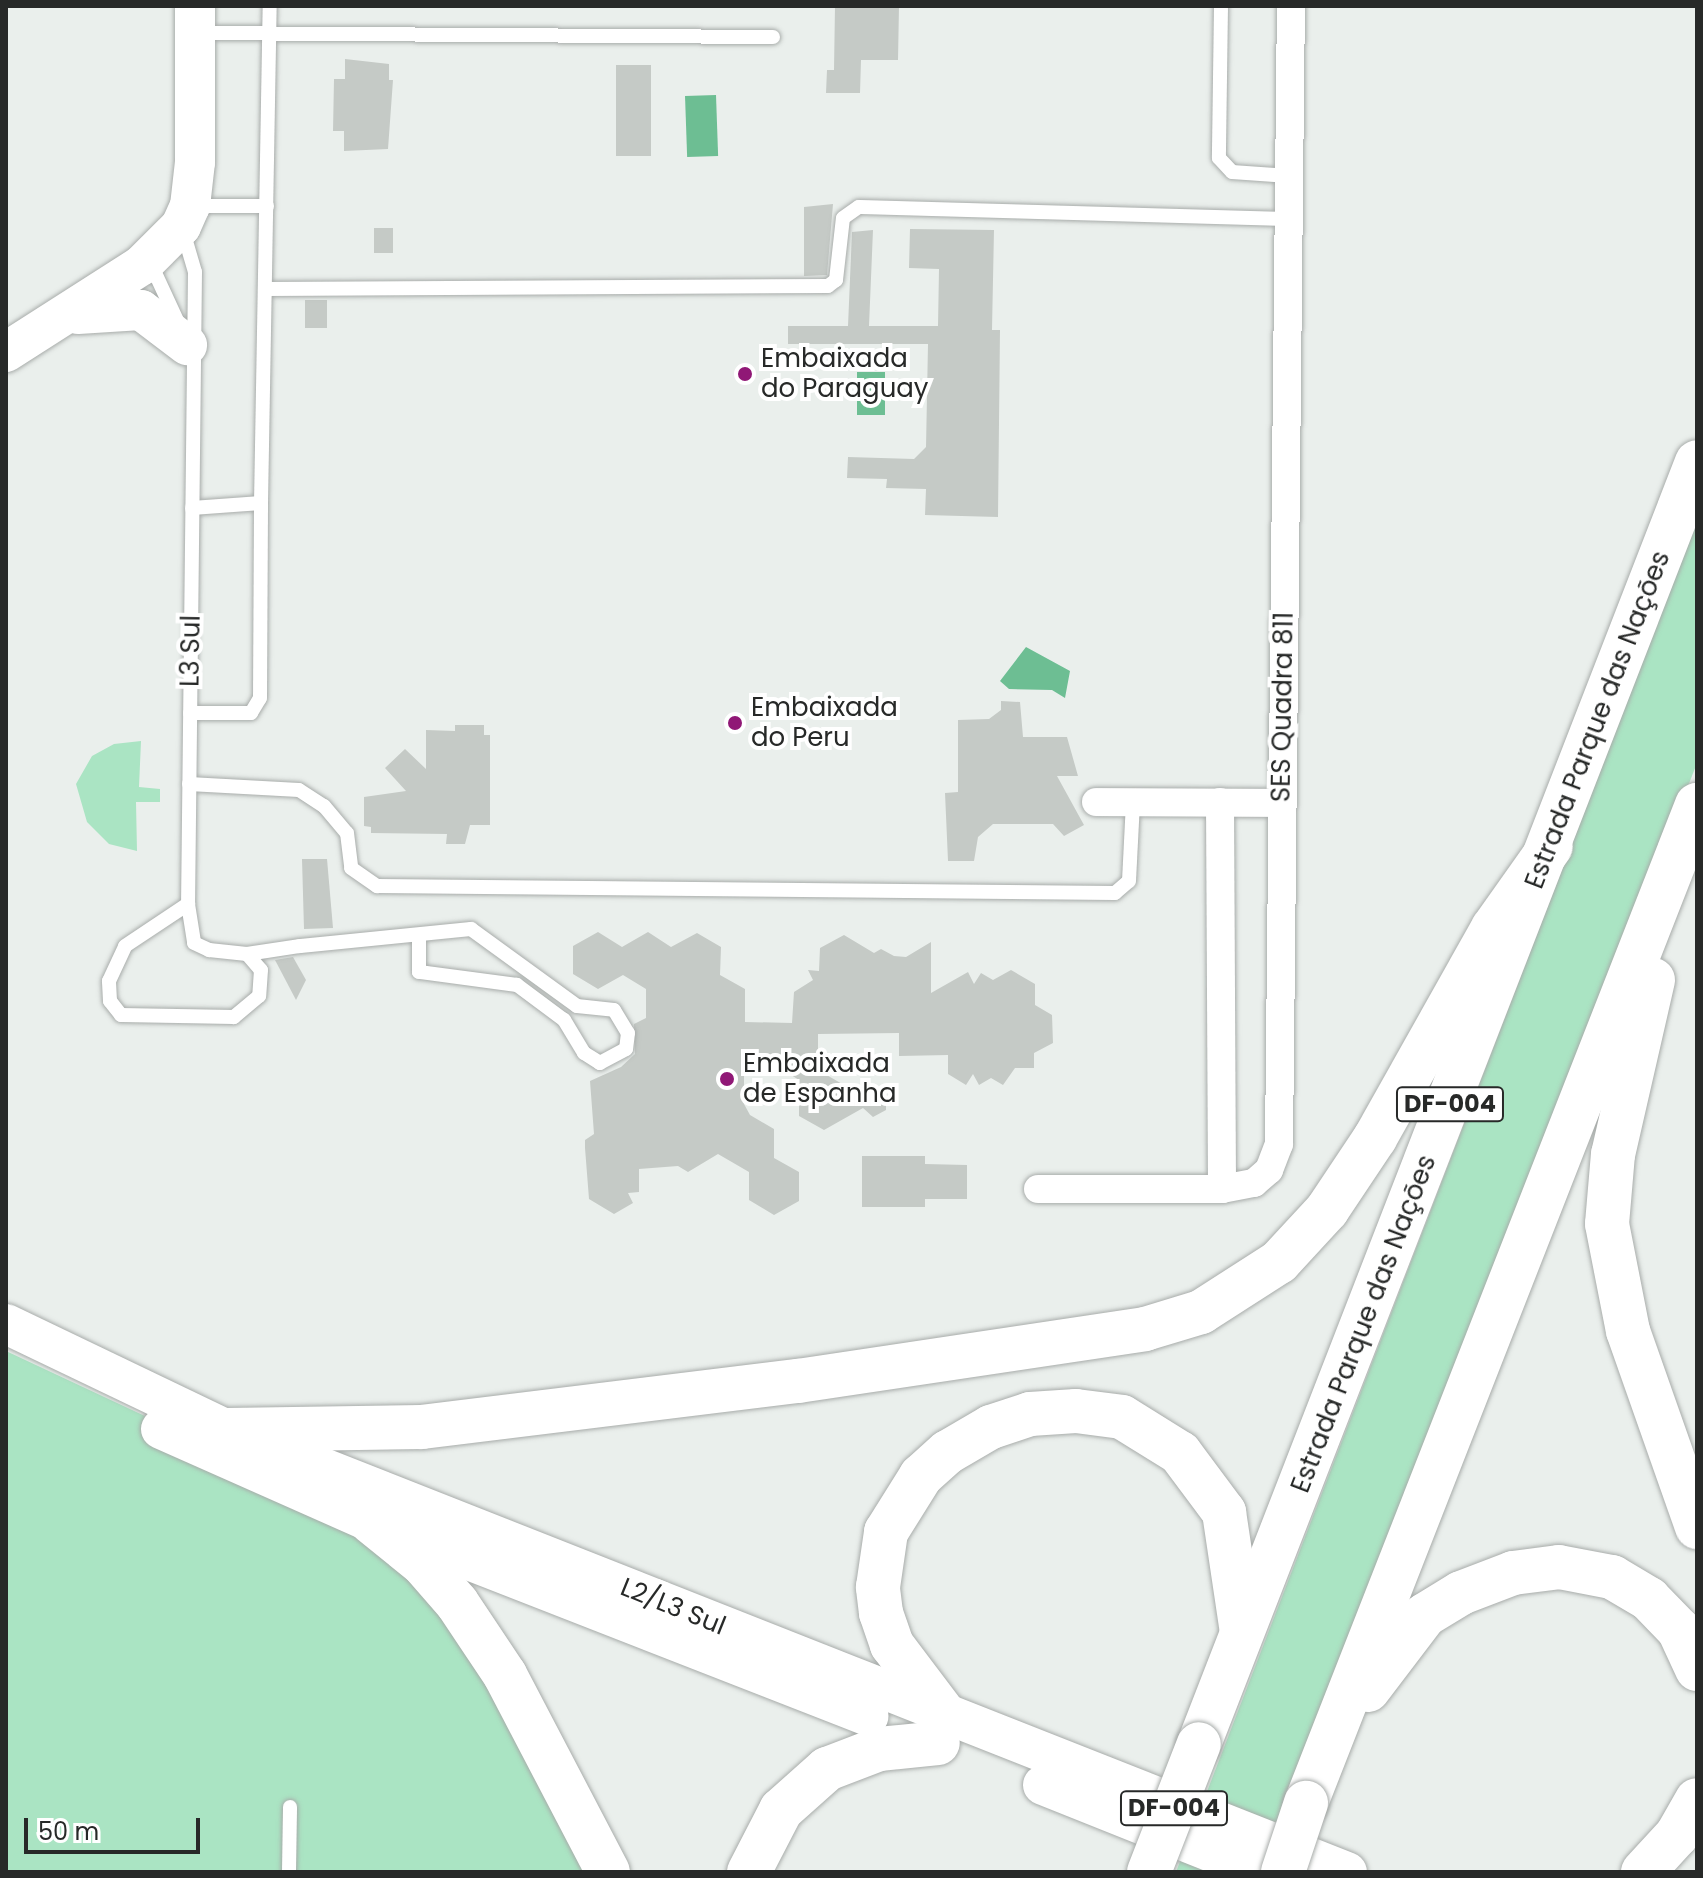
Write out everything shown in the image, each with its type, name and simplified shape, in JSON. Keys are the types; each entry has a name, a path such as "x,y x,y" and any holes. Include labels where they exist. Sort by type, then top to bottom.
{"highway":[{"name":"Estrada Parque das Nações","path":"1149,1872 1551,846 1697,462"},
{"path":"1695,810 1622,1109 1607,1224 1628,1331 1697,1527"},
{"path":"1283,1872 1310,1792 1695,810"},
{"path":"227,1430 422,1427 704,1392 1145,1329 1201,1312 1279,1262 1327,1210 1375,1138 1493,928 1551,846"},
{"path":"749,1872 781,1810 827,1769 879,1749 943,1731 892,1645 881,1613 878,1587 886,1532 900,1502 948,1452 991,1427 1030,1414 1076,1411 1122,1417 1180,1453 1224,1512 1242,1636"},
{"path":"371,1522 423,1564 457,1603 505,1675 608,1872"},
{"path":"1310,1792 1394,1650 1425,1615 1461,1593 1513,1573 1559,1567 1612,1577 1649,1599 1679,1630 1697,1669"},
{"path":"1643,1872 1677,1835 1697,1800"}],"main road":[{"name":"L3 Sul","path":"186,216 195,162 195,19"},
{"path":"6,352 70,316 149,260 186,216"},
{"path":"70,316 141,310 191,352"},
{"name":"L2/L3 Sul","path":"6,1324 227,1430 943,1731 1262,1872"},
{"name":"L2/L3 Sul","path":"6,1354 222,1459 371,1522 943,1731 1347,1872"}],"street":[{"name":"SES Quadra 811","path":"1038,1189 1222,1189 1254,1183 1269,1170 1279,1144 1291,6"},
{"path":"1096,802 1282,803"},
{"path":"1220,802 1222,1189"}],"lane":[{"path":"190,713 251,713 260,698 270,6"},
{"path":"1221,6 1219,158 1232,172 1289,176"},
{"path":"195,19 270,33 773,37"},
{"path":"186,216 267,206"},
{"path":"266,289 828,286 836,280 843,218 859,207 1288,219"},
{"name":"L3 Sul","path":"186,216 195,272 191,352 188,904 194,943 209,950 247,954"},
{"name":"L3 Sul","path":"149,260 191,352"},
{"path":"192,508 261,503"},
{"path":"189,784 299,790 324,806 347,833 351,868 377,886 1115,893 1129,881 1133,801"},
{"path":"188,904 125,946 109,981 115,1010 129,1018 243,1013 259,996 261,970 247,954"},
{"path":"247,954 471,929 577,1006 614,1010 628,1033 626,1049 600,1063 584,1053 564,1020 517,985 419,972 419,935"},
{"path":"517,985 520,965"},
{"path":"564,1020 577,1006"},
{"path":"289,1872 290,1807"}],"shaded area":[{"path":"716,95 718,156 687,157 685,96"},
{"path":"857,372 885,372 885,415 857,415"},
{"path":"1697,519 1697,763 1264,1872 1176,1872"},
{"path":"1026,647 1070,671 1065,698 1052,690 1009,689 1000,681"},
{"path":"141,741 139,787 160,789 160,802 136,802 137,851 109,844 87,822 76,784 92,756 114,744"},
{"path":"6,1351 371,1522 457,1603 608,1872 6,1872"}],"building":[{"path":"835,6 899,6 898,60 861,60 860,93 826,93 827,70 834,70"},
{"path":"345,59 389,64 389,80 393,80 388,149 344,151 344,131 333,131 334,79 345,79"},
{"path":"616,65 651,65 651,156 616,156"},
{"path":"833,204 827,275 804,276 804,207"},
{"path":"374,228 393,228 393,253 374,253"},
{"path":"910,229 994,230 992,330 1000,330 998,517 925,515 926,489 886,488 887,479 847,478 848,457 914,459 926,447 928,344 788,344 788,326 848,326 852,232 873,230 869,326 938,326 939,269 909,268"},
{"path":"305,300 327,300 327,328 305,328"},
{"path":"1001,701 1020,702 1023,737 1067,737 1078,776 1057,776 1084,825 1064,836 1053,824 993,824 978,837 974,861 948,861 945,793 958,792 958,720 989,719 1001,710"},
{"path":"455,725 484,725 484,735 490,735 490,825 470,825 465,844 446,844 447,834 371,833 371,827 364,826 364,797 406,791 385,768 405,749 426,769 426,730 455,731"},
{"path":"302,859 327,859 333,928 304,929"},
{"path":"598,932 622,947 648,932 671,947 697,933 721,947 720,975 745,989 745,1022 792,1023 794,992 813,980 808,970 819,971 820,948 844,935 874,953 881,949 894,956 906,957 931,942 931,993 968,972 974,984 981,973 993,980 1011,970 1035,984 1035,1005 1052,1015 1053,1043 1034,1053 1034,1068 1015,1068 1003,1085 991,1078 979,1085 973,1074 966,1085 948,1074 948,1055 899,1056 899,1033 818,1034 818,1070 863,1096 874,1088 886,1095 886,1110 873,1117 863,1108 824,1130 799,1116 799,1080 769,1061 744,1076 744,1104 750,1115 774,1129 774,1158 799,1172 799,1201 774,1215 749,1200 749,1172 718,1154 688,1172 678,1166 639,1169 639,1192 628,1193 633,1203 614,1214 589,1199 585,1140 594,1134 590,1081 621,1067 635,1054 634,1024 646,1018 646,989 623,975 598,989 573,974 573,946"},
{"path":"293,957 306,980 296,1000 275,960"},
{"path":"862,1156 925,1156 925,1164 967,1165 967,1199 925,1199 925,1207 862,1207"}],"place":[{"name":"Embaixada do Paraguay","path":"745,374"},
{"name":"Embaixada do Peru","path":"735,723"},
{"name":"Embaixada de Espanha","path":"727,1079"}]}
